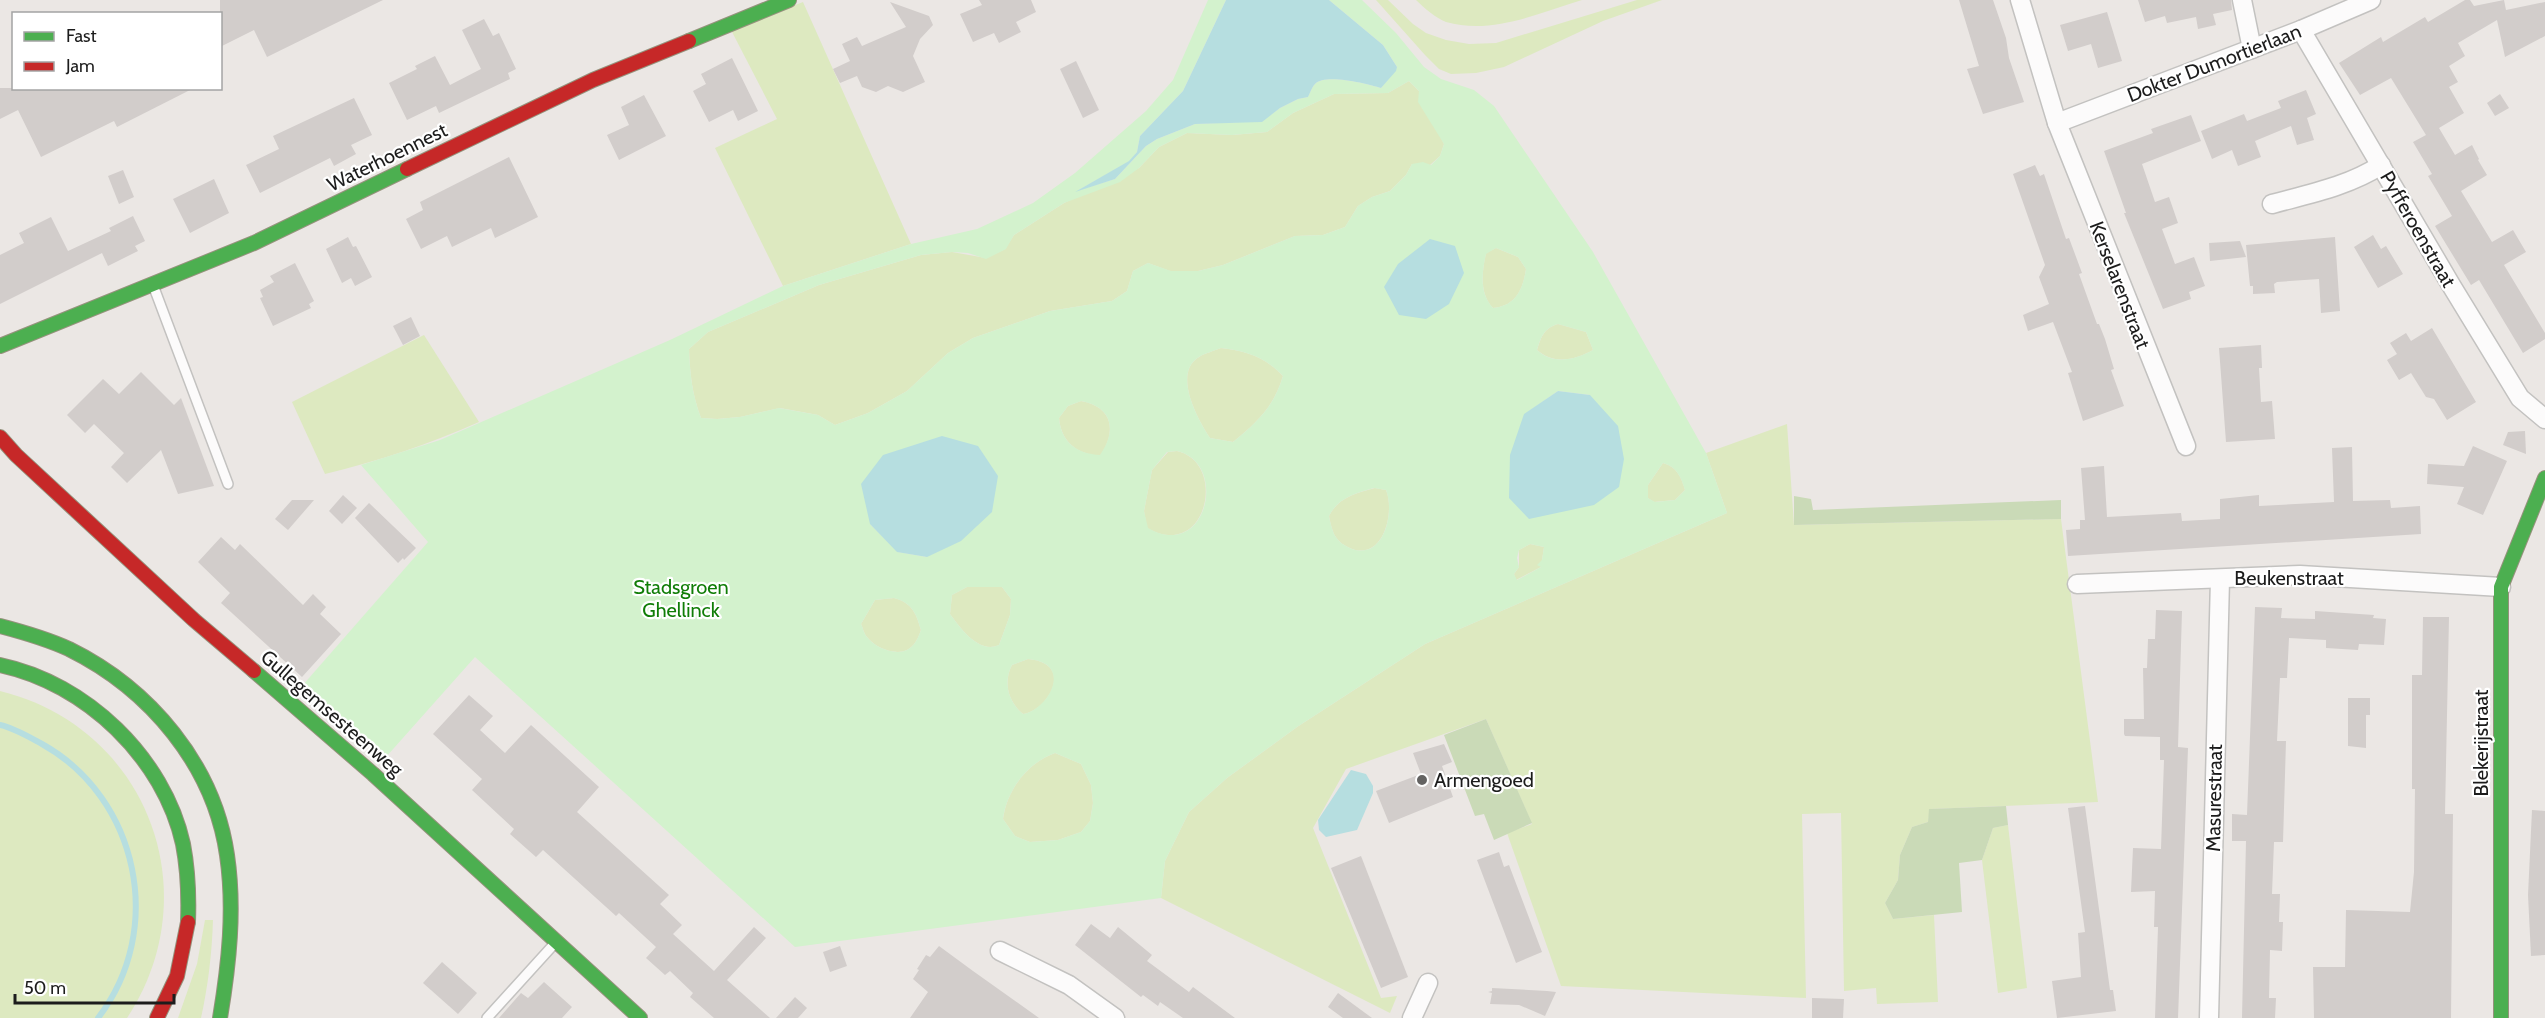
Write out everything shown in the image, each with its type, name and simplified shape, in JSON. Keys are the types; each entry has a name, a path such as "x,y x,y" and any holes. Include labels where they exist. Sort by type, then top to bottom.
{"main road":[{"name":"Waterhoennest","path":"0,346 254,243 593,80 789,0"},
{"name":"Gullegemsesteenweg","path":"0,437 16,455 194,620 373,774 640,1018"},
{"name":"Blekerijstraat","path":"2501,1018 2501,587 2545,478"},
{"path":"0,626 26,631 58,642 104,667 130,686 168,725 193,762 213,802 224,843 231,892 231,941 220,1018"},
{"path":"0,665 33,674 59,686 105,715 128,739 156,775 176,817 189,866 190,912 186,943 174,986 157,1018"}],"street":[{"name":"Kerselarenstraat","path":"2019,0 2057,123 2186,446"},
{"path":"2242,0 2252,49"},
{"name":"Dokter Dumortierlaan","path":"2057,123 2301,30 2371,0"},
{"name":"Pyfferoenstraat","path":"2301,30 2520,398 2545,419"},
{"path":"2272,204 2326,189 2369,173 2381,165"},
{"name":"Beukenstraat","path":"2077,584 2300,575 2501,587"},
{"name":"Masurestraat","path":"2209,1018 2220,579"},
{"path":"1000,951 1069,985 1115,1018"},
{"path":"1412,1018 1428,983"}],"lane":[{"path":"153,285 228,484"},
{"path":"487,1018 556,942"}],"green space":[{"name":"Stadsgroen Ghellinck","path":"1208,0 1226,0 1183,91 1140,136 1137,152 1130,161 1079,190 1115,179 1146,146 1157,139 1195,124 1262,121 1280,108 1308,97 1314,85 1320,81 1347,80 1381,88 1397,67 1383,45 1329,0 1362,0 1396,33 1424,67 1441,79 1474,90 1494,106 1593,252 1706,453 1727,513 1425,644 1297,727 1227,778 1189,812 1165,861 1161,898 795,947 475,657 386,757 302,686 428,542 361,465 440,440 670,340 783,286 911,244 977,229 1033,203 1075,173 1146,111 1173,80","holes":["1409,81 1419,91 1418,102 1444,144 1440,156 1431,165 1423,162 1412,164 1406,175 1390,191 1372,197 1358,206 1345,227 1323,235 1295,236 1223,265 1198,271 1171,271 1148,263 1133,271 1127,291 1112,301 1050,311 973,338 948,353 907,391 868,413 835,425 818,415 779,408 740,417 701,418 692,384 689,349 708,332 819,285 921,255 952,252 968,253 986,259 1006,249 1014,235 1064,203 1120,182 1139,168 1159,147 1187,133 1232,135 1267,132 1293,113 1334,94 1388,93","1496,248 1518,257 1526,269 1523,283 1513,300 1501,307 1493,308 1485,296 1483,268 1486,254","1558,324 1586,332 1593,350 1572,358 1550,358 1537,350 1546,331","1221,348 1247,353 1269,364 1283,376 1275,396 1264,413 1233,442 1210,438 1199,420 1190,397 1187,385 1191,364 1204,354","1558,391 1590,395 1525,414","1081,401 1092,404 1106,414 1109,421 1109,437 1100,455 1092,454 1072,445 1060,426 1059,418 1068,406","1177,451 1193,459 1203,473 1206,490 1204,507 1197,522 1185,532 1168,535 1148,528 1144,511 1152,470 1167,452","1663,463 1678,473 1685,490 1675,500 1655,502 1648,498 1648,485","1374,488 1386,490 1388,499 1388,521 1384,532 1372,548 1363,551 1352,549 1340,541 1334,534 1329,516 1337,505 1354,494","870,524 927,557 898,552","1530,544 1544,547 1542,560 1537,565 1541,567 1517,580 1514,574 1519,567 1517,558 1519,550","967,587 1002,587 1011,599 1010,615 999,645 984,646 965,633 950,614 952,595","894,598 905,603 912,610 921,630 912,646 902,652 885,649 870,641 861,624 875,600","1028,659 1042,662 1051,669 1054,677 1048,696 1032,711 1023,714 1014,704 1008,691 1008,678 1012,665","1055,753 1081,764 1091,785 1093,803 1090,821 1081,832 1058,840 1030,842 1015,836 1003,819 1005,808 1014,788 1036,763"]},
{"path":"1376,0 1388,0 1426,33 1446,40 1469,44 1496,43 1637,0 1662,0 1603,21 1504,67 1476,73 1451,74 1439,69"},
{"path":"1416,0 1582,0 1515,21 1481,26 1446,22"},
{"path":"803,2 911,244 783,286 715,148 777,119 731,30"},
{"path":"1409,81 1419,91 1444,144 1440,156 1430,165 1412,164 1406,175 1390,191 1372,197 1358,206 1345,227 1323,235 1295,236 1223,265 1198,271 1170,271 1148,263 1133,271 1127,291 1112,301 1050,311 973,338 948,353 907,391 868,413 835,425 818,415 780,408 740,417 701,418 692,384 689,349 708,332 819,285 921,255 952,252 986,258 1005,249 1014,235 1064,203 1139,168 1159,147 1187,133 1232,135 1267,132 1293,113 1334,94 1388,93"},
{"path":"1496,248 1518,257 1526,269 1523,283 1513,300 1501,307 1493,308 1485,296 1483,275 1486,253"},
{"path":"1558,324 1586,332 1593,350 1572,358 1557,359 1550,358 1537,350 1544,334 1549,328"},
{"path":"424,335 479,422 404,451 325,474 292,402"},
{"path":"1221,348 1255,356 1283,376 1275,396 1264,413 1233,442 1210,438 1194,409 1187,385 1191,364 1199,357"},
{"path":"1081,401 1100,409 1109,421 1109,438 1100,456 1077,449 1067,440 1060,426 1059,418 1068,406"},
{"path":"1787,424 1794,525 2061,519 2098,802 1930,809 1928,822 1912,827 1900,855 1898,880 1885,903 1893,919 1934,915 1938,1002 1877,1004 1876,988 1844,991 1841,813 1802,814 1806,998 1561,986 1507,833 1532,824 1486,719 1346,769 1313,828 1381,998 1397,996 1390,1013 1161,898 1165,861 1189,812 1227,778 1297,727 1425,644 1727,513 1706,453"},
{"path":"1177,451 1193,459 1202,473 1206,490 1204,507 1196,522 1184,532 1168,535 1147,528 1144,511 1152,470 1168,452"},
{"path":"1663,463 1678,473 1685,490 1675,500 1654,502 1648,498 1648,485"},
{"path":"1375,488 1386,490 1388,499 1388,521 1384,532 1372,547 1363,550 1352,549 1336,537 1329,516 1342,501 1354,494"},
{"path":"1794,496 1811,499 1813,510 2061,500 2061,519 1794,525"},
{"path":"1530,544 1544,547 1541,567 1516,580 1514,574 1519,567 1519,550"},
{"path":"967,587 1002,587 1011,599 1010,615 999,645 992,647 978,643 965,633 950,614 952,595"},
{"path":"894,598 909,606 921,630 914,644 902,652 885,649 870,641 861,624 875,600"},
{"path":"1028,659 1042,662 1051,669 1054,677 1048,696 1033,711 1023,714 1014,704 1008,691 1008,678 1012,665"},
{"path":"0,691 51,710 94,740 127,777 150,821 162,869 163,919 151,969 127,1018 0,1018"},
{"path":"1486,719 1532,823 1494,840 1484,814 1475,816 1444,735"},
{"path":"1055,753 1081,764 1091,785 1093,803 1090,821 1081,832 1058,840 1030,842 1015,836 1003,819 1005,808 1014,788 1027,771 1036,763"},
{"path":"2006,806 2008,825 1993,828 1982,860 1959,863 1962,912 1893,919 1885,903 1898,880 1900,855 1912,827 1928,822 1929,809"},
{"path":"2008,825 2027,988 1998,993 1982,860 1993,828"},
{"path":"205,920 213,920 212,945 201,1018 178,1018 197,964"}],"water":[{"path":"1226,0 1329,0 1383,45 1397,67 1396,71 1381,88 1347,80 1320,81 1314,85 1308,97 1280,108 1262,122 1195,124 1157,139 1146,146 1115,179 1075,192 1129,161 1137,152 1140,136 1183,91"},
{"path":"1430,239 1455,246 1464,273 1449,304 1426,319 1399,315 1384,287 1398,264"},
{"path":"1558,391 1590,395 1618,426 1624,459 1619,487 1594,505 1529,519 1509,498 1510,455 1524,414"},
{"path":"942,436 978,446 998,476 992,512 961,541 927,557 897,552 870,524 861,484 883,455"},
{"path":"1351,770 1366,774 1373,786 1373,793 1357,830 1326,837 1319,830 1318,820"}],"building":[{"path":"220,0 383,0 267,57 254,30 222,46 222,12 220,12"},
{"path":"979,0 1031,0 1036,12 1016,22 1021,32 999,43 994,33 973,42 960,14 982,5"},
{"path":"1959,0 1993,0 2024,102 1983,114 1967,69 1979,66"},
{"path":"2138,0 2231,0 2232,10 2213,14 2216,25 2198,29 2196,17 2167,23 2165,16 2145,22"},
{"path":"2465,0 2470,0 2474,6 2504,0 2506,10 2545,2 2545,36 2505,57 2497,20 2458,43 2465,56 2449,66 2458,82 2449,87 2464,113 2439,128 2455,155 2472,145 2487,175 2461,191 2492,242 2513,230 2526,252 2504,265 2545,333 2545,339 2523,353 2479,280 2471,285 2435,226 2452,216 2428,176 2432,174 2413,142 2426,135 2391,78 2360,95 2339,63 2381,37 2383,42 2425,17 2428,22"},
{"path":"890,2 929,16 933,25 920,39 913,56 925,82 903,92 888,86 876,92 862,87 857,76 840,83 833,69 850,61 842,44 857,37 862,46 906,27"},
{"path":"2107,12 2122,61 2098,68 2091,44 2068,51 2060,25"},
{"path":"484,19 493,36 499,33 516,69 508,73 510,79 439,113 436,106 407,120 389,83 417,69 415,66 435,56 450,85 481,69 462,30"},
{"path":"732,58 758,111 738,121 733,110 709,122 693,91 706,84 701,74"},
{"path":"1076,61 1099,110 1083,118 1060,69"},
{"path":"0,88 12,88 12,90 190,90 117,127 114,121 41,157 18,110 0,119"},
{"path":"2306,90 2316,114 2307,118 2314,140 2297,145 2291,126 2255,141 2261,157 2238,166 2232,150 2212,159 2201,131 2244,114 2247,121 2281,108 2278,101"},
{"path":"2500,94 2509,108 2495,116 2487,103"},
{"path":"644,95 666,136 619,160 607,135 629,125 621,107"},
{"path":"354,98 372,135 351,145 356,154 334,166 330,158 260,193 246,165 279,149 273,136"},
{"path":"2191,115 2201,141 2142,164 2155,202 2169,197 2178,223 2162,229 2175,264 2194,257 2205,286 2189,292 2191,299 2163,309 2124,213 2126,213 2104,151 2153,133 2151,129"},
{"path":"509,157 538,217 495,238 491,228 452,247 447,236 421,249 406,219 423,210 420,202"},
{"path":"2035,165 2040,176 2044,174 2066,239 2069,238 2082,273 2079,274 2097,324 2105,339 2114,369 2111,370 2124,406 2083,421 2068,373 2072,372 2053,322 2028,331 2023,315 2049,304 2039,277 2045,265 2013,174"},
{"path":"123,170 134,197 119,204 108,176"},
{"path":"214,179 229,213 190,233 173,199"},
{"path":"133,216 145,241 135,246 138,251 108,266 102,253 0,304 0,255 24,243 19,233 51,217 68,251 111,231 109,228"},
{"path":"2373,235 2381,249 2386,246 2403,274 2378,288 2354,247"},
{"path":"348,237 353,247 356,246 372,277 355,286 351,278 342,283 326,249"},
{"path":"2335,237 2340,311 2321,313 2319,279 2277,282 2274,284 2275,293 2253,294 2253,286 2250,286 2246,245"},
{"path":"2240,241 2246,257 2210,261 2209,243"},
{"path":"295,263 314,301 309,304 311,308 273,326 260,298 263,297 260,290 274,282 270,276"},
{"path":"411,317 420,336 403,345 393,326"},
{"path":"2432,328 2476,402 2447,420 2434,399 2426,397 2411,373 2399,380 2387,360 2397,354 2390,343 2406,333 2411,341"},
{"path":"2261,345 2262,368 2259,368 2261,402 2272,401 2275,439 2226,442 2219,348"},
{"path":"141,372 174,405 181,398 214,486 178,494 161,450 127,483 111,467 124,453 94,424 85,433 67,415 103,379 119,394"},
{"path":"2525,431 2526,454 2503,445 2508,432"},
{"path":"2473,446 2507,461 2483,515 2457,504 2464,487 2427,484 2428,464 2464,466"},
{"path":"2352,447 2353,501 2390,500 2391,508 2420,506 2421,534 2068,556 2066,530 2080,529 2080,520 2085,520 2081,468 2104,466 2107,517 2181,513 2182,521 2220,519 2220,499 2259,495 2259,506 2334,502 2332,448"},
{"path":"343,495 357,508 342,524 329,511"},
{"path":"292,500 314,500 288,530 275,519"},
{"path":"369,503 416,548 404,560 403,558 398,563 355,518"},
{"path":"221,537 235,550 240,544 303,605 313,594 326,607 320,614 341,634 302,677 221,603 230,593 198,562"},
{"path":"2255,607 2282,608 2281,618 2315,619 2315,611 2374,615 2373,618 2386,619 2384,645 2359,644 2358,650 2326,648 2326,640 2289,638 2287,678 2280,678 2277,741 2286,741 2283,842 2274,842 2272,894 2280,894 2279,922 2283,922 2282,951 2270,950 2269,998 2276,998 2275,1018 2242,1018 2246,841 2232,841 2232,814 2247,815"},
{"path":"2156,610 2182,611 2178,747 2188,748 2178,1018 2155,1018 2158,927 2154,927 2155,891 2131,892 2133,848 2161,849 2164,760 2160,760 2160,737 2125,736 2124,734 2124,719 2144,719 2143,668 2147,668 2148,639 2155,639"},
{"path":"2423,617 2449,617 2445,814 2453,814 2451,1018 2314,1018 2313,967 2345,967 2346,910 2410,912 2414,872 2415,789 2412,789 2412,675 2422,675"},
{"path":"469,695 493,716 480,730 505,753 531,725 599,787 577,812 669,895 660,904 682,925 673,934 714,971 754,927 766,938 727,980 770,1018 714,1018 690,997 693,993 670,971 665,975 646,958 656,947 619,913 616,916 543,850 536,857 510,834 514,829 472,790 482,779 433,734"},
{"path":"2348,698 2370,698 2370,715 2366,715 2366,748 2348,746"},
{"name":"Armengoed","path":"1444,744 1452,762 1442,766 1453,797 1389,823 1376,791 1421,774 1413,753"},
{"path":"2085,806 2110,990 2113,990 2116,1011 2057,1018 2052,981 2081,977 2078,933 2085,932 2068,808"},
{"path":"2532,810 2545,811 2545,955 2531,956 2528,895"},
{"path":"1499,852 1504,867 1509,865 1542,952 1516,963 1477,860"},
{"path":"1361,856 1408,977 1381,988 1331,868"},
{"path":"1091,924 1110,938 1118,927 1152,955 1147,961 1189,992 1193,987 1235,1018 1183,1018 1160,1002 1158,1006 1143,995 1141,997 1075,945"},
{"path":"840,946 847,966 830,972 823,952"},
{"path":"939,946 1039,1018 910,1018 928,992 913,979 919,970 917,969 926,955 930,957"},
{"path":"442,962 477,993 458,1014 423,983"},
{"path":"544,982 572,1007 562,1018 499,1018 521,993 528,998"},
{"path":"1492,988 1556,992 1545,1016 1519,1005 1490,1004 1492,993 1488,992 1492,991"},
{"path":"1338,993 1372,1018 1343,1018 1328,1007"},
{"path":"795,997 807,1008 798,1018 776,1018"},
{"path":"1812,998 1844,999 1843,1018 1812,1018"}],"waterway":[{"path":"0,725 16,730 42,744 75,768 101,797 120,831 132,868 136,907 132,946 119,983 98,1018"}],"traffic: fast":[{"path":"689,41 789,0"},
{"path":"0,346 254,243 407,169"},
{"path":"2501,1018 2501,587 2545,478"},
{"path":"0,626 61,645 99,666 126,685 151,708 174,733 193,761 208,790 220,822 227,855 231,916 220,1018"},
{"path":"0,665 32,674 62,688 91,707 117,729 139,754 158,782 173,812 183,844 188,883 188,922"},
{"path":"254,671 373,774 640,1018"}],"traffic: jam":[{"path":"407,169 593,80 689,41"},
{"path":"0,437 16,455 194,620 254,671"},
{"path":"157,1018 177,976 188,922"}],"place":[{"name":"Armengoed","path":"1422,780"}]}
